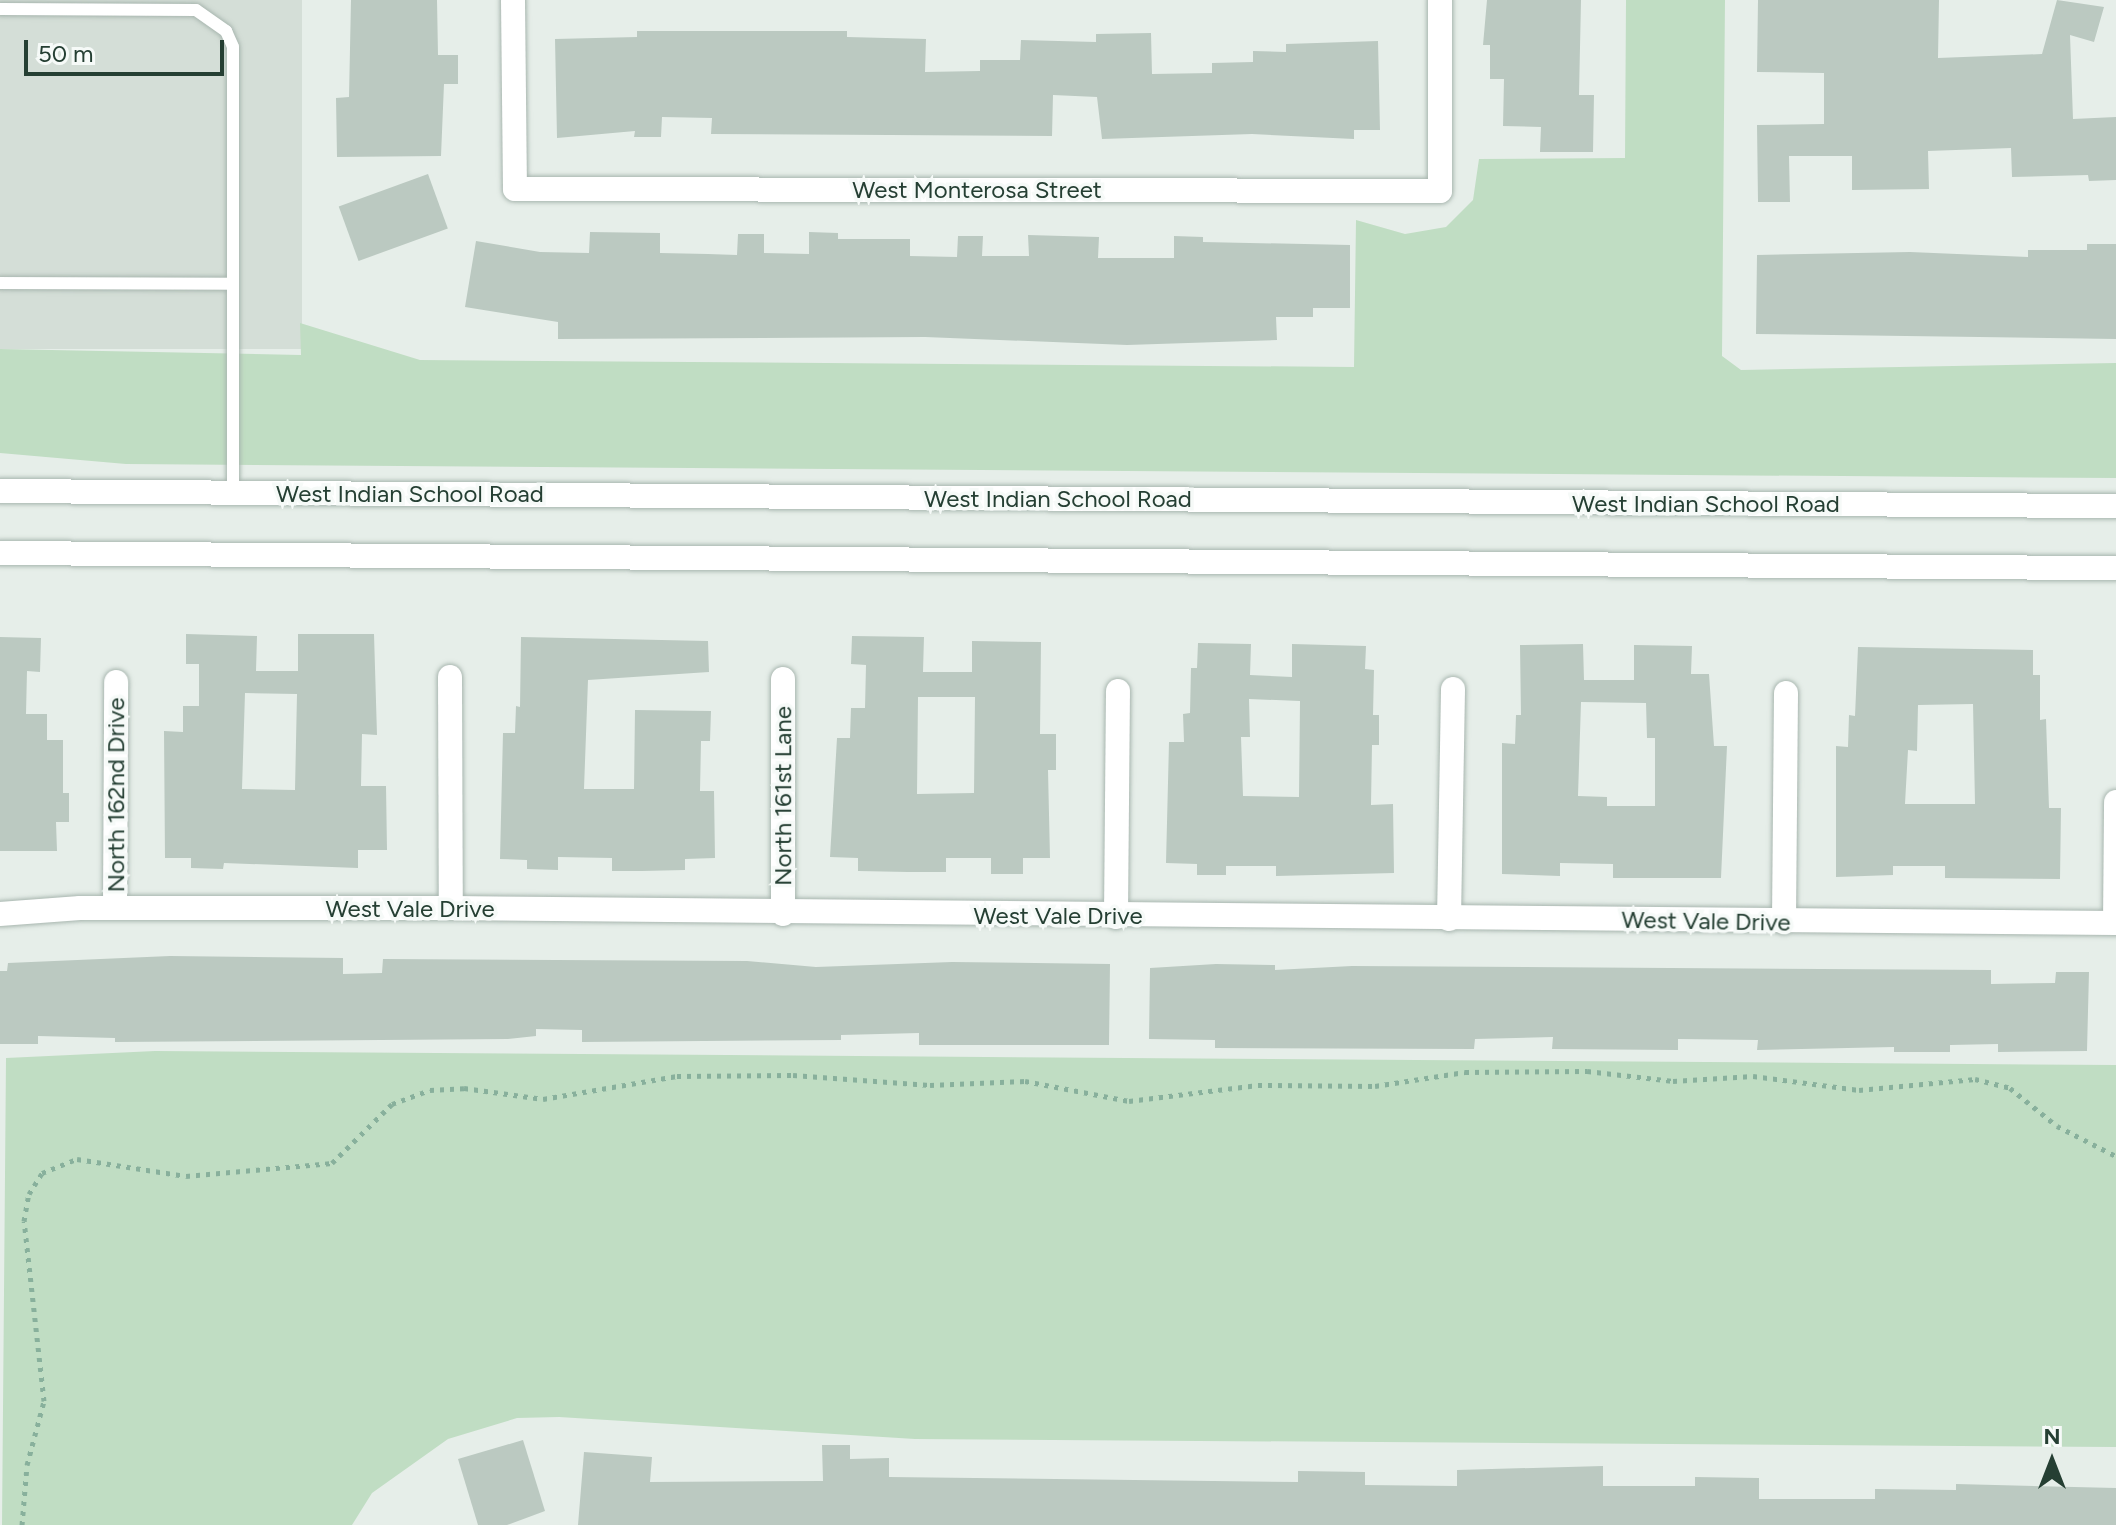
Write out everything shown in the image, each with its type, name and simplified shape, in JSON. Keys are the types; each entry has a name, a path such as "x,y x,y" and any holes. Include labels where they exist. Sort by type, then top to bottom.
{"street":[{"name":"West Monterosa Street","path":"513,0 515,189 1440,191 1440,0"},
{"name":"West Indian School Road","path":"0,491 2116,506"},
{"path":"0,553 2116,568"},
{"path":"450,677 451,908"},
{"name":"North 161st Lane","path":"783,679 783,914"},
{"name":"North 162nd Drive","path":"115,908 116,682"},
{"path":"1449,919 1453,689"},
{"path":"1116,917 1118,691"},
{"path":"1784,922 1786,693"},
{"path":"2115,923 2116,802"},
{"name":"West Vale Drive","path":"0,914 115,908 451,908 783,914 2115,923"}],"lane":[{"path":"0,9 196,10 226,31 233,47 233,493"},
{"path":"0,283 233,284"}],"path":[{"path":"22,1525 27,1465 44,1401 24,1221 29,1194 42,1173 77,1159 186,1176 332,1163 392,1104 430,1090 464,1088 543,1099 677,1076 793,1075 915,1085 1025,1081 1129,1101 1258,1085 1375,1086 1465,1072 1587,1071 1673,1081 1753,1076 1859,1090 1975,1079 2010,1088 2057,1126 2116,1156"}],"shaded area":[{"path":"0,0 302,0 302,349 0,349"}],"green space":[{"path":"1626,0 1725,0 1722,356 1741,370 2116,363 2116,478 126,464 0,453 0,349 301,355 300,323 420,360 1354,367 1356,220 1405,234 1446,227 1473,200 1479,159 1625,158"},
{"path":"155,1051 2116,1065 2116,1447 915,1439 559,1417 517,1418 448,1439 372,1493 352,1525 2,1525 6,1058"}],"building":[{"path":"351,0 437,0 438,55 458,55 458,84 444,84 441,156 337,157 336,98 349,97"},
{"path":"1487,0 1581,0 1579,95 1594,95 1593,152 1540,152 1541,127 1503,126 1504,79 1490,79 1490,45 1483,45"},
{"path":"1758,0 1939,0 1938,58 2042,54 2057,0 2104,7 2094,42 2070,35 2073,119 2116,117 2116,180 2089,181 2088,175 2012,177 2011,148 1928,151 1929,189 1852,190 1852,156 1789,156 1790,202 1758,202 1757,125 1824,124 1824,73 1757,72"},
{"path":"637,31 847,31 847,37 926,39 925,72 980,71 980,60 1020,60 1021,40 1096,42 1096,34 1151,33 1152,74 1212,73 1212,63 1253,62 1253,51 1286,52 1286,44 1378,41 1380,130 1354,130 1354,139 1252,134 1102,139 1097,97 1053,95 1052,136 711,134 712,118 662,117 661,137 634,137 635,131 557,138 555,39 637,37"},
{"path":"428,174 448,229 359,261 339,206"},
{"path":"590,232 660,233 660,253 737,255 738,234 764,234 764,253 809,254 809,232 838,233 838,239 910,239 910,256 957,257 958,236 983,236 982,256 1029,256 1028,235 1099,237 1098,258 1174,258 1174,236 1203,237 1203,242 1350,245 1350,308 1313,308 1313,317 1276,317 1277,340 1127,345 925,337 558,339 558,322 465,307 476,241 540,252 589,253"},
{"path":"2087,244 2116,244 2116,339 1756,334 1757,255 1910,252 2028,257 2028,250 2087,250"},
{"path":"186,634 257,636 256,671 298,671 298,634 374,634 377,735 362,734 361,786 386,786 387,850 358,850 358,868 224,863 223,869 191,868 191,858 165,858 164,731 183,732 183,706 199,706 199,664 186,664","holes":["245,693 297,694 295,790 242,789"]},
{"path":"852,636 924,637 923,672 972,672 972,641 1041,642 1040,734 1056,734 1056,770 1048,770 1050,858 1023,858 1023,874 991,874 991,858 946,858 946,872 908,872 858,871 858,858 830,857 837,738 850,738 851,708 865,708 866,665 851,664","holes":["918,697 975,697 974,793 917,794"]},
{"path":"0,637 41,638 40,672 27,671 26,714 47,714 47,740 63,740 63,793 69,793 69,822 56,822 57,851 0,851"},
{"path":"521,637 708,641 709,672 588,680 584,789 634,789 635,710 711,711 710,741 701,741 700,791 714,791 715,858 685,859 685,870 642,871 612,871 612,858 558,857 558,870 527,869 527,860 500,859 503,733 515,733 516,706 520,707"},
{"path":"1198,643 1251,644 1250,675 1292,677 1292,644 1366,646 1365,669 1374,670 1373,715 1379,715 1379,745 1372,745 1371,805 1393,804 1394,873 1276,876 1276,866 1226,866 1226,875 1197,875 1197,864 1166,863 1169,742 1184,742 1183,714 1190,713 1191,668 1197,668","holes":["1249,699 1300,701 1299,797 1243,796 1241,737 1250,737"]},
{"path":"1583,644 1584,680 1634,680 1634,645 1692,646 1691,674 1709,674 1714,746 1727,746 1721,878 1613,878 1613,864 1560,863 1560,876 1502,874 1502,743 1515,744 1516,715 1521,715 1520,645","holes":["1581,702 1646,703 1647,738 1655,738 1655,806 1607,806 1607,797 1578,796"]},
{"path":"1858,647 2033,650 2033,675 2040,675 2040,720 2046,719 2049,808 2061,808 2060,879 1945,878 1945,866 1893,866 1893,875 1836,877 1836,746 1848,747 1849,715 1855,716","holes":["1973,704 1975,804 1905,804 1908,750 1917,751 1918,705"]},
{"path":"170,956 343,958 343,974 382,973 383,959 747,961 816,967 952,962 1110,964 1109,1045 919,1045 919,1033 841,1035 841,1040 582,1042 582,1030 536,1029 536,1036 508,1039 115,1042 115,1038 38,1036 38,1044 0,1044 0,971 7,971 8,963"},
{"path":"1216,964 1275,965 1275,970 1352,966 1991,970 1991,984 2055,983 2056,972 2089,972 2087,1051 1998,1052 1998,1044 1950,1045 1950,1052 1894,1052 1894,1047 1757,1050 1758,1040 1678,1039 1678,1050 1552,1049 1553,1037 1475,1039 1474,1049 1215,1048 1215,1040 1149,1039 1150,968"},
{"path":"523,1440 545,1511 507,1525 478,1525 458,1459"},
{"path":"822,1445 850,1445 850,1459 889,1458 889,1477 1298,1482 1298,1471 1365,1472 1365,1485 1457,1486 1457,1470 1603,1466 1603,1486 1695,1486 1695,1477 1759,1478 1759,1499 1875,1499 1875,1489 1956,1490 1956,1484 2116,1488 2116,1525 578,1525 584,1452 652,1457 650,1482 823,1481"}]}
